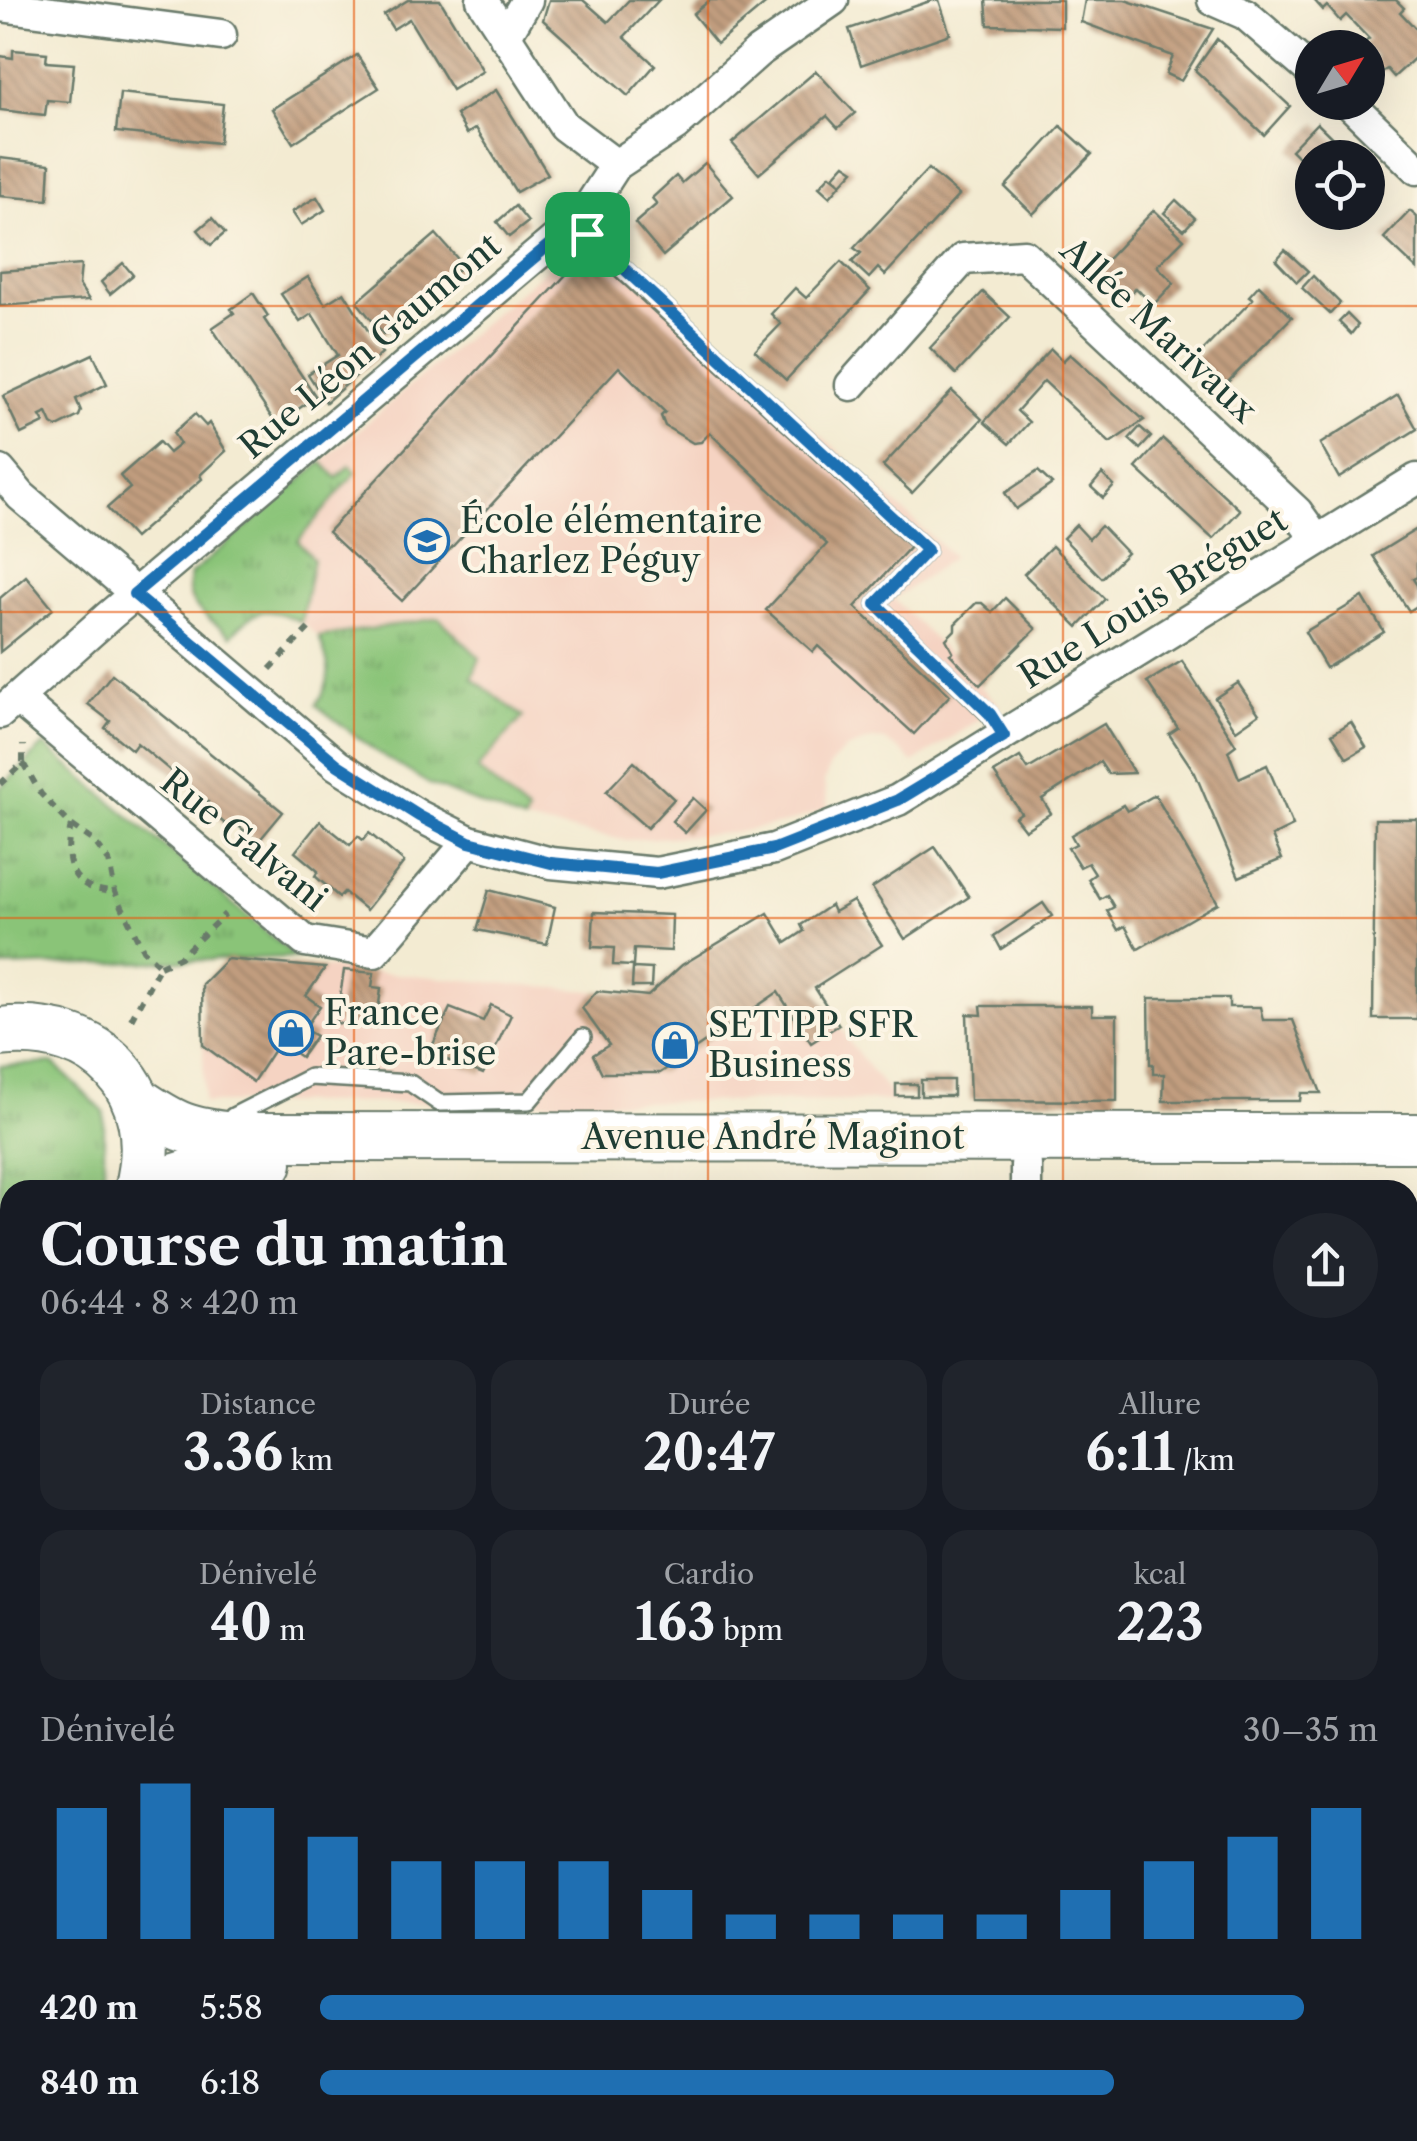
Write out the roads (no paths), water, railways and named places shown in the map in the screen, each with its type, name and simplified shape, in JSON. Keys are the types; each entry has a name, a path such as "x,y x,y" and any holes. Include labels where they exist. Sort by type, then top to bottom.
{"main road":[{"path":"0,1032 30,1028 64,1034 94,1050 119,1072 137,1101 146,1130 142,1180"},
{"name":"Avenue André Maginot","path":"137,1101 192,1133 233,1137 1417,1138"},
{"name":"Avenue André Maginot","path":"169,1180 226,1162 1026,1178 1417,1166"}],"street":[{"path":"482,0 564,126 616,165"},
{"path":"505,37 527,0"},
{"name":"Rue Léon Gaumont","path":"17,709 134,594 583,216 616,165 675,126 758,52 833,0"},
{"path":"1214,0 1244,14 1295,58"},
{"path":"0,6 221,35"},
{"path":"1367,120 1417,168"},
{"name":"Allée Marivaux","path":"851,385 963,259 1024,254 1297,512 1317,540"},
{"name":"Rue Louis Bréguet","path":"0,471 20,496 248,691 338,765 419,816 469,842 551,863 657,873 774,849 898,800 1417,479"},
{"name":"Rue Galvani","path":"17,709 304,941 374,952 469,842"}],"lane":[{"path":"575,223 927,550 876,604 990,714 1004,736"},
{"path":"233,1137 233,1116 310,1077 410,1083 439,1103 529,1101 583,1038"}],"place":[{"name":"École élémentaire Charlez Péguy","path":"427,541"},
{"name":"France Pare-brise","path":"291,1033"},
{"name":"SETIPP SFR Business","path":"675,1045"}]}
